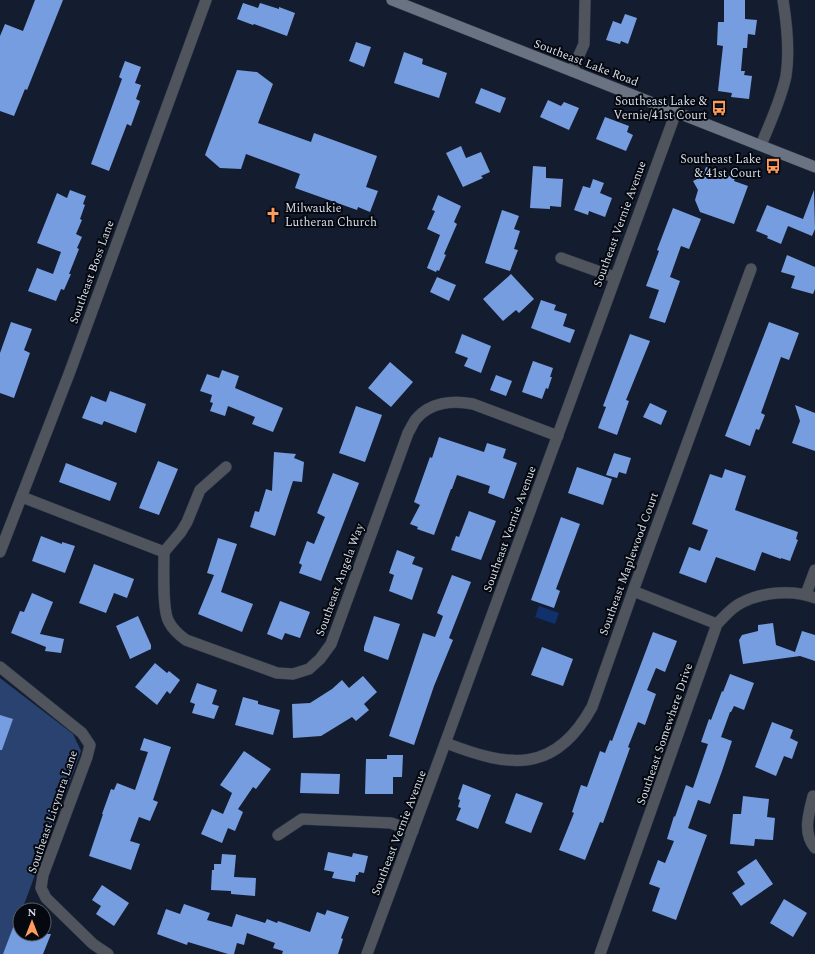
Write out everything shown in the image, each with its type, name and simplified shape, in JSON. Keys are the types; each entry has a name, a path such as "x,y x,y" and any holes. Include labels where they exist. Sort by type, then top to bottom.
{"main road":[{"name":"Southeast Lake Road","path":"392,0 815,167"}],"street":[{"name":"Southeast Boss Lane","path":"0,552 69,374 206,0"},
{"path":"572,72 584,44 585,0"},
{"path":"761,146 779,102 786,75 788,48 783,0"},
{"name":"Southeast Vernie Avenue","path":"367,954 446,743 558,436 614,277 676,112"},
{"path":"561,258 614,277"},
{"name":"Southeast Maplewood Court","path":"446,743 490,758 510,761 531,760 552,752 568,740 582,724 592,707 751,269"},
{"name":"Southeast Angela Way","path":"164,552 165,608 168,621 176,632 186,640 277,673 293,674 308,669 320,659 331,644 408,433 415,420 425,410 438,404 462,402 473,404 558,436"},
{"path":"22,497 164,552 181,532 187,522 200,490 226,467"},
{"path":"811,596 815,570"},
{"path":"633,591 717,624"},
{"name":"Southeast Somewhere Drive","path":"600,954 717,624 740,603 761,595 780,593 811,596"},
{"name":"Southeast Licyntra Lane","path":"0,667 82,732 90,745 87,757 43,875 41,888 46,898 93,944 108,954"},
{"path":"813,796 808,819 808,829 811,843 815,848"},
{"path":"278,835 302,819 391,823 413,831"}],"shaded area":[{"path":"539,606 559,613 555,624 535,617"},
{"path":"0,678 73,734 81,751 25,902 12,902 12,938 6,954 0,954"}],"building":[{"path":"35,0 63,0 27,90 25,89 14,116 0,111 0,36 5,24 23,31"},
{"path":"724,0 745,0 745,19 757,20 755,35 748,34 747,48 743,48 741,71 745,71 744,75 752,76 749,99 731,97 732,93 718,91 723,46 717,45 718,22 724,22"},
{"path":"243,3 258,8 260,3 279,9 279,7 295,13 287,36 237,19"},
{"path":"625,14 637,18 628,44 621,41 620,44 606,40 613,21 621,24"},
{"path":"356,42 371,47 364,67 349,61"},
{"path":"404,52 423,59 422,64 447,73 439,98 394,83"},
{"path":"125,61 141,67 135,83 141,85 136,99 140,101 131,126 127,124 109,171 91,164 122,79 119,77"},
{"path":"237,70 257,72 273,84 258,123 311,142 314,133 377,156 366,187 378,191 370,212 358,207 357,210 295,188 300,174 246,154 241,169 220,168 205,155"},
{"path":"481,88 506,98 500,113 475,103"},
{"path":"548,100 561,106 564,102 579,108 569,130 540,117"},
{"path":"605,117 629,126 627,132 633,135 626,151 596,139"},
{"path":"461,146 466,158 481,152 490,172 481,176 483,178 463,187 446,153"},
{"path":"533,166 546,167 546,178 563,179 561,207 550,206 550,209 530,208"},
{"path":"706,167 735,178 734,181 748,186 734,224 700,212 695,200 698,190 693,181 703,176"},
{"path":"593,179 604,183 600,193 612,198 605,217 589,211 588,215 574,210 583,186 590,188"},
{"path":"70,190 86,196 83,204 85,205 80,219 82,220 76,234 82,237 69,274 71,274 64,290 61,289 56,301 28,291 37,268 53,274 61,252 37,243 57,193 67,198"},
{"path":"814,190 815,229 812,236 788,226 781,244 756,231 767,205 803,219"},
{"path":"438,195 461,206 454,222 457,224 444,254 446,255 439,271 437,270 436,272 427,268 440,235 427,229 435,211 432,210"},
{"path":"673,208 701,219 689,249 681,246 670,277 680,281 665,323 649,318 659,290 646,286 659,251 657,250"},
{"path":"502,210 519,216 514,229 520,231 514,249 518,250 510,271 485,263"},
{"path":"787,255 815,267 815,289 813,294 791,288 795,276 781,272"},
{"path":"511,274 534,299 519,313 516,310 503,321 483,299"},
{"path":"437,277 456,285 449,301 430,292"},
{"path":"541,300 556,305 554,310 567,314 563,326 575,330 570,343 531,328"},
{"path":"11,322 32,329 24,350 30,353 14,398 0,393 0,353"},
{"path":"769,322 799,333 789,360 781,357 761,413 765,415 759,430 756,429 750,446 725,436"},
{"path":"462,334 491,346 481,373 464,366 468,358 455,353"},
{"path":"630,334 650,341 626,400 629,401 617,435 598,428 606,407 603,406"},
{"path":"533,361 553,368 548,389 546,388 542,399 522,392"},
{"path":"390,362 413,382 391,407 368,388"},
{"path":"222,370 239,376 235,388 283,408 273,432 252,424 255,417 228,406 225,416 210,411 213,403 210,402 212,395 200,391 207,374 219,378"},
{"path":"496,375 512,381 506,396 490,390"},
{"path":"110,391 146,404 136,433 104,421 102,425 82,418 91,396 106,402"},
{"path":"650,403 667,411 661,425 643,417"},
{"path":"795,405 815,413 815,451 792,443 800,421"},
{"path":"356,406 382,415 365,462 339,453"},
{"path":"439,437 484,452 487,443 506,449 503,458 517,463 504,499 488,493 490,486 457,475 434,535 417,529 418,527 410,524 420,505 414,502 430,457 432,458"},
{"path":"274,452 296,454 294,458 304,462 302,482 293,481 275,536 250,527 255,511 259,512 266,489 272,491"},
{"path":"614,453 631,458 626,474 619,472 617,478 606,475"},
{"path":"158,461 178,469 159,515 139,508"},
{"path":"66,463 117,483 110,501 59,482"},
{"path":"577,467 612,479 603,505 568,493"},
{"path":"725,469 746,476 735,510 798,532 796,539 798,540 790,561 762,552 755,571 716,557 706,583 679,573 689,547 700,551 708,530 692,524 710,474 722,478"},
{"path":"333,473 359,483 321,581 299,573 302,565 299,563 307,541 314,544 325,517 317,513"},
{"path":"469,511 496,521 481,560 451,550 456,536 459,537"},
{"path":"561,517 580,524 556,589 560,591 554,608 531,600"},
{"path":"41,536 62,544 62,542 75,546 65,573 32,561"},
{"path":"218,538 237,544 221,592 253,604 242,632 198,614 214,575 207,573"},
{"path":"397,550 415,557 412,564 423,568 412,600 389,591 394,575 389,573"},
{"path":"94,564 134,579 127,598 114,593 106,613 79,603"},
{"path":"452,575 471,582 449,638 453,640 434,686 414,745 389,736 423,633 435,637 443,616 437,613"},
{"path":"32,593 53,602 40,634 64,639 61,653 45,651 46,647 11,633 20,611 24,612"},
{"path":"280,601 310,612 300,638 285,633 282,640 267,634"},
{"path":"138,616 151,645 151,649 130,659 116,626"},
{"path":"374,616 400,624 388,660 364,651"},
{"path":"773,623 776,645 795,652 802,631 815,635 815,661 800,656 743,664 739,640 742,635 758,631 758,625"},
{"path":"653,632 677,641 665,672 656,668 647,690 656,694 645,725 638,722 628,747 630,748 603,823 600,822 585,860 559,850 574,813 572,812 581,785 587,787 600,751 605,753 610,740 612,741"},
{"path":"542,647 573,659 563,686 531,675"},
{"path":"155,663 167,673 169,671 180,680 170,694 167,691 157,705 135,687"},
{"path":"730,674 754,683 744,710 734,706 730,712 721,737 732,741 710,804 698,800 688,828 707,835 676,920 652,911 660,888 649,884 658,860 665,863 674,841 667,839 674,816 675,817 686,785 693,788 708,744 701,742 709,719 711,720"},
{"path":"363,676 377,692 364,704 369,710 356,721 352,717 321,736 293,738 292,704 310,703 332,689 342,680 349,688"},
{"path":"197,683 217,690 212,704 219,706 214,719 192,713 195,704 190,702"},
{"path":"243,697 258,701 258,704 280,710 273,735 235,725"},
{"path":"0,715 13,719 2,750 0,750"},
{"path":"772,722 793,730 790,738 798,742 792,759 784,756 776,776 755,767"},
{"path":"144,738 171,747 153,800 158,802 150,821 139,817 130,841 140,844 131,870 89,856 111,789 114,790 117,783 135,790 148,752 140,750"},
{"path":"244,751 271,769 256,789 253,787 238,809 243,812 235,831 228,828 222,843 201,834 212,809 223,814 232,793 220,785"},
{"path":"387,755 403,755 402,777 393,777 393,794 365,794 366,759 387,759"},
{"path":"301,773 340,774 339,794 300,793"},
{"path":"463,784 491,795 478,829 456,820 461,808 458,807 460,800 458,799"},
{"path":"516,793 543,803 531,833 505,823"},
{"path":"743,796 769,799 767,817 775,818 773,840 755,839 754,846 730,844 733,814 741,814"},
{"path":"328,852 352,857 353,853 368,856 364,873 359,872 358,875 356,875 355,882 332,878 334,872 324,870"},
{"path":"222,854 236,855 234,877 256,878 255,896 231,894 231,891 211,890 212,870 214,870 214,864 221,864"},
{"path":"756,859 773,884 741,906 732,893 745,884 737,872"},
{"path":"102,885 129,903 114,926 96,914 101,906 92,900"},
{"path":"784,899 807,913 793,937 770,923"},
{"path":"184,904 210,913 207,920 232,927 236,914 265,923 267,919 277,923 278,921 310,932 317,912 325,915 327,910 349,917 341,938 343,939 338,954 282,954 283,951 273,948 275,943 247,933 244,945 237,943 234,954 228,954 188,942 187,945 157,934 166,909 180,914"},
{"path":"12,930 12,942 48,942 43,954 3,954"}],"place":[{"name":"Southeast Lake & Vernie/41st Court","path":"719,108"},
{"name":"Southeast Lake & 41st Court","path":"773,166"},
{"name":"Milwaukie Lutheran Church","path":"273,215"}]}
